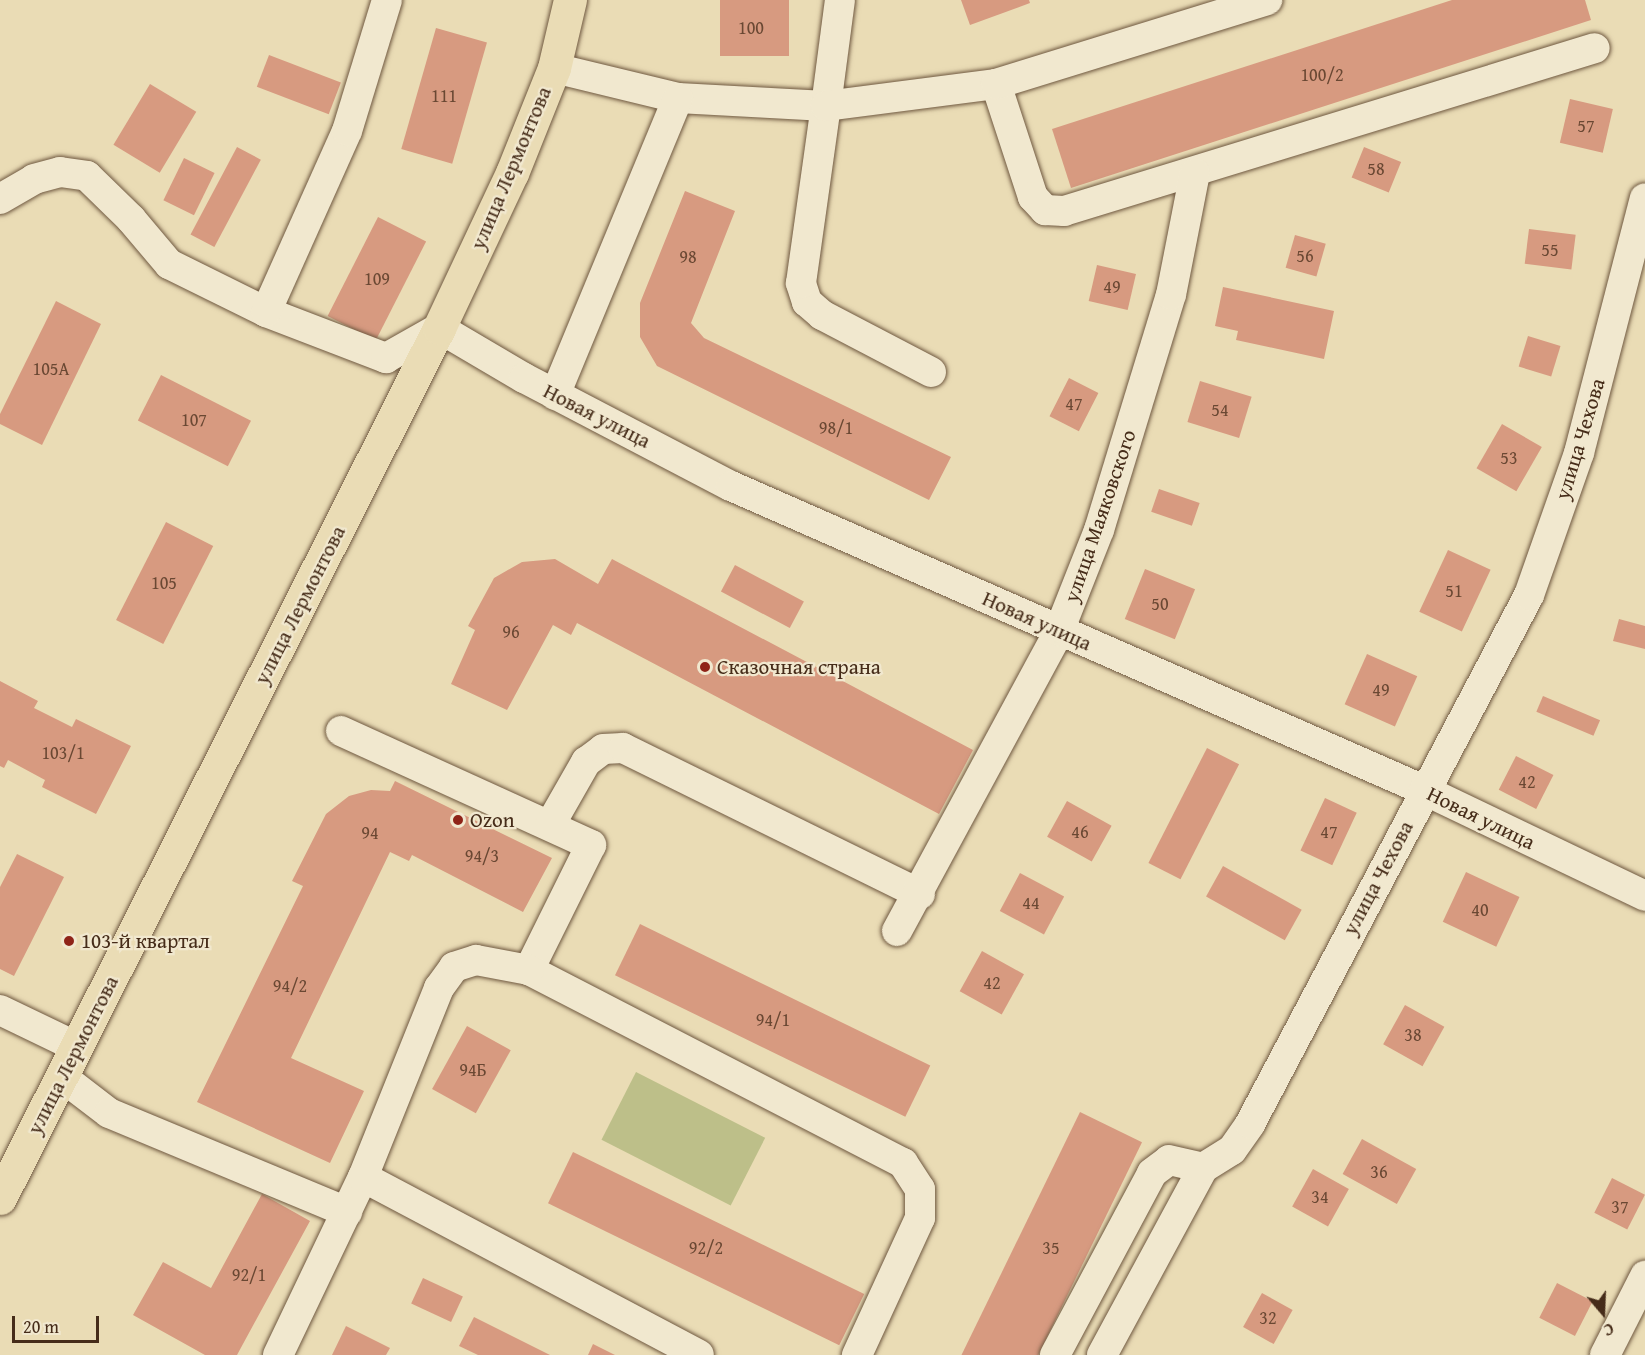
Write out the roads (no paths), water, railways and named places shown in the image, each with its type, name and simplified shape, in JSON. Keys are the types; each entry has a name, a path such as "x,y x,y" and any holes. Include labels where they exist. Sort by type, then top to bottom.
{"main road":[{"name":"улица Лермонтова","path":"0,1198 439,328 512,173 554,68 570,0"}],"street":[{"path":"266,312 347,131 387,0"},
{"path":"840,0 801,283 807,302 822,315 931,372"},
{"path":"554,68 678,98 826,106 996,84 1267,0"},
{"path":"996,84 1033,197 1045,210 1064,211 1196,173 1595,48"},
{"path":"555,394 678,98"},
{"path":"0,200 34,178 60,172 87,176 132,219 169,264 266,312 386,358 439,328"},
{"name":"улица Маяковского","path":"897,931 920,894 1059,631 1100,530 1171,295 1196,173"},
{"name":"улица Чехова","path":"1102,1355 1203,1168 1232,1150 1250,1124 1424,790 1529,595 1579,453 1645,198"},
{"name":"Новая улица","path":"439,328 555,394 730,486 1424,790 1645,896"},
{"path":"341,731 591,845 529,970"},
{"path":"550,825 586,762 603,749 623,748 920,894"},
{"path":"278,1355 363,1177 439,988 454,968 476,960 529,970 903,1163 920,1189 920,1218 857,1355"},
{"path":"0,1010 77,1047"},
{"path":"62,1077 109,1113 347,1212"},
{"path":"1055,1355 1152,1173 1168,1160 1203,1168"},
{"path":"363,1177 699,1355"},
{"path":"1605,1355 1645,1276"}],"place":[{"name":"Сказочная страна","path":"705,667"},
{"name":"Ozon","path":"458,820"},
{"name":"103-й квартал","path":"69,941"}]}
